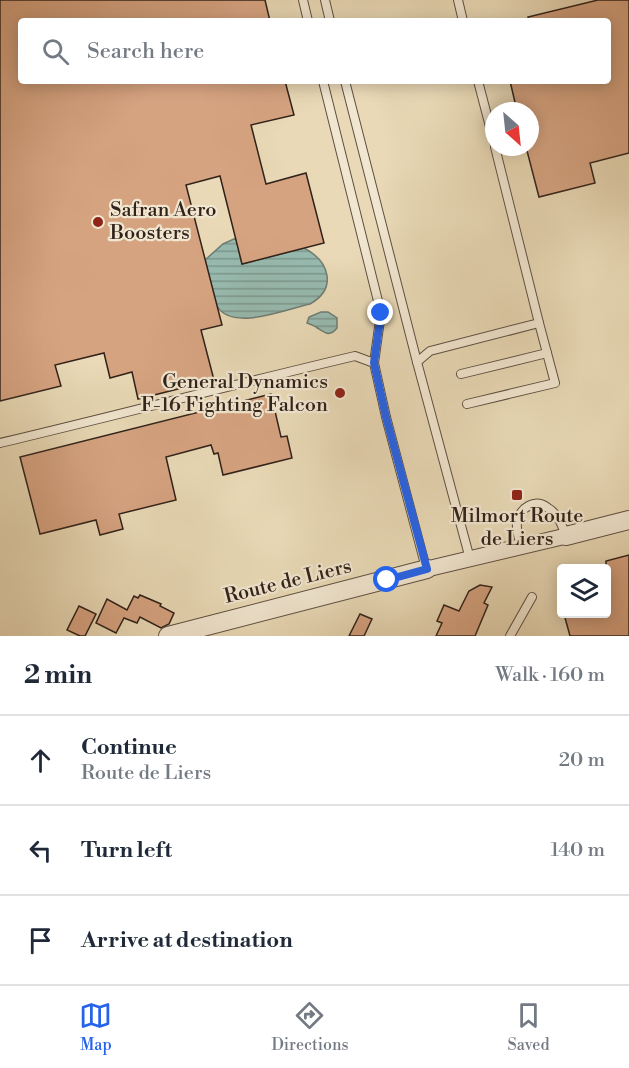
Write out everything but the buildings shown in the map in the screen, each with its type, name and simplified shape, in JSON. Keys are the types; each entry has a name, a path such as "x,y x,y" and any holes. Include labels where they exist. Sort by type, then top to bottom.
{"street":[{"name":"Route de Liers","path":"168,636 629,520"}],"lane":[{"path":"303,0 307,18"},
{"path":"325,0 329,18"},
{"path":"458,0 462,18"},
{"path":"324,84 381,313 374,363 386,417 427,569"},
{"path":"346,84 470,559"},
{"path":"479,84 485,108"},
{"path":"467,404 555,383 497,156"},
{"path":"417,362 430,351 539,323"},
{"path":"461,374 547,353"},
{"path":"0,443 355,356 374,363"},
{"path":"520,547 517,525 527,505 538,503 548,507 560,521 566,536"},
{"path":"510,636 532,597"}],"water":[{"path":"236,238 242,264 304,248 313,253 327,275 327,283 319,298 310,304 260,317 235,317 224,314 215,302 205,260 223,244"},
{"path":"328,312 337,318 337,328 331,333 307,323 309,317"}],"place":[{"name":"Safran Aero Boosters","path":"98,222"},
{"name":"General Dynamics F-16 Fighting Falcon","path":"340,393"},
{"name":"Milmort Route de Liers","path":"517,495"}],"route":[{"path":"381,313 374,363 386,417 427,569 387,580"}]}
